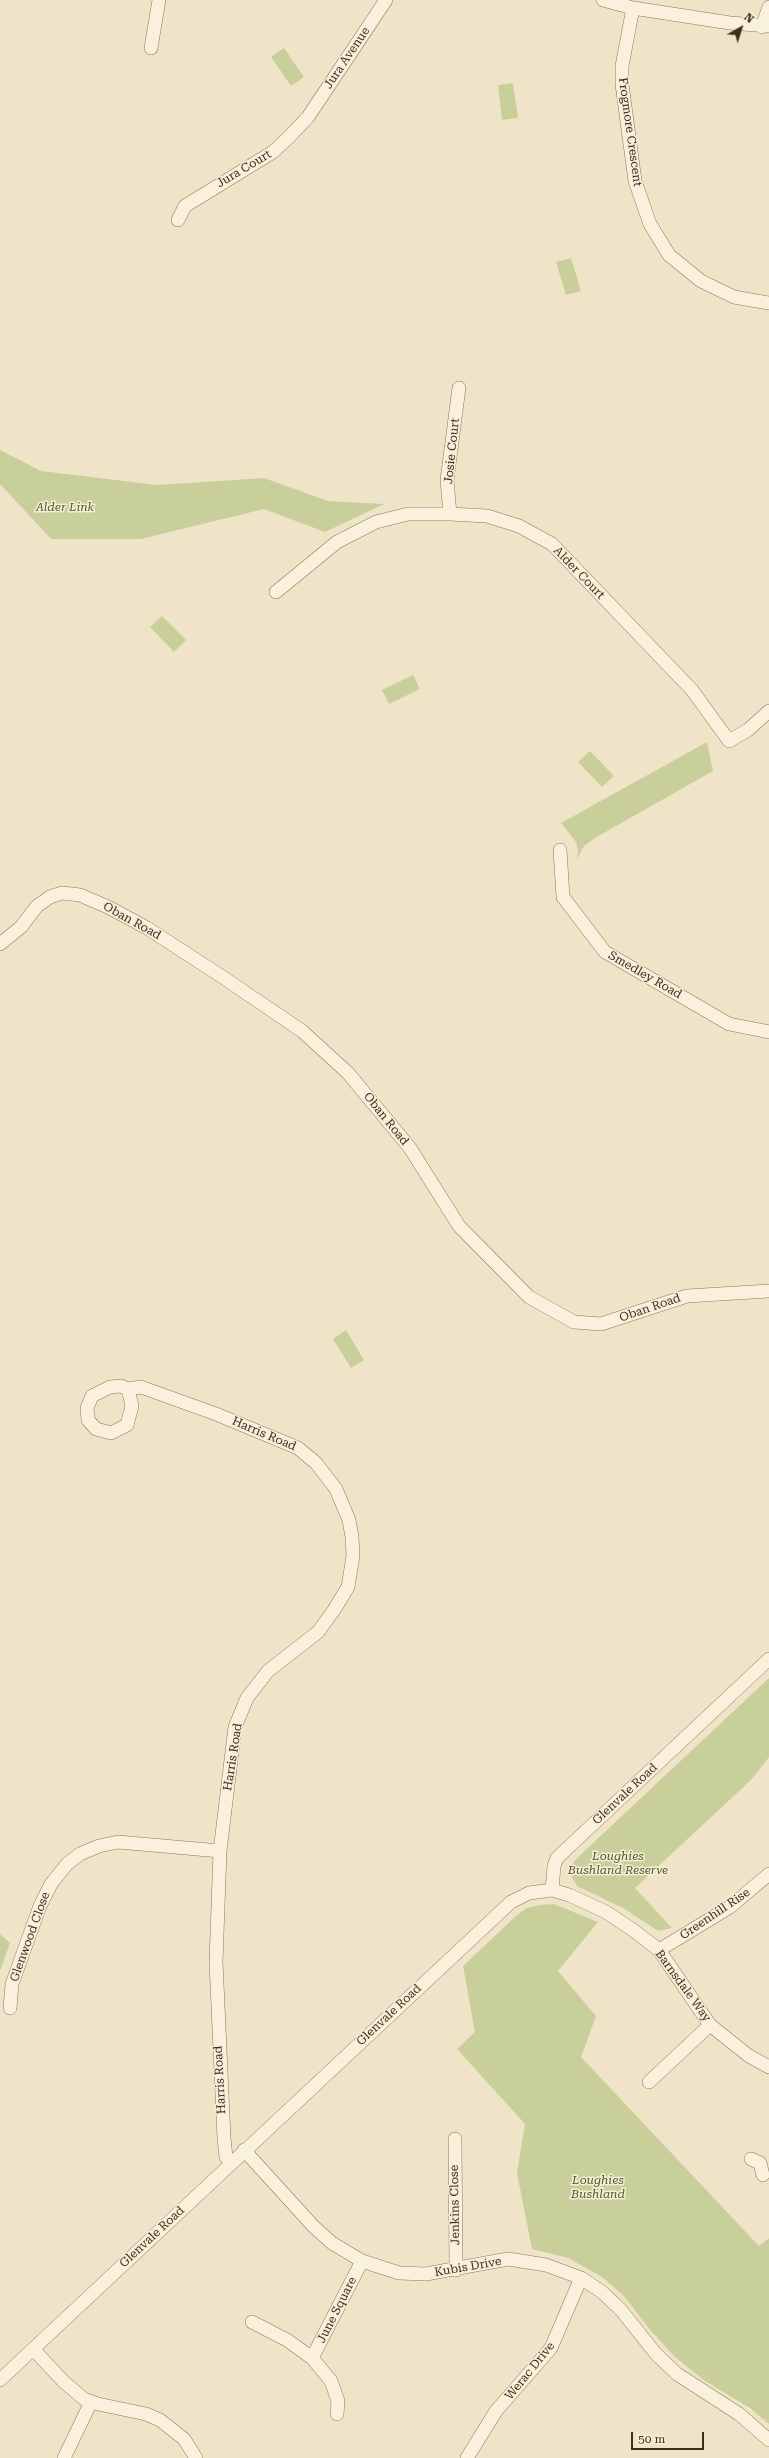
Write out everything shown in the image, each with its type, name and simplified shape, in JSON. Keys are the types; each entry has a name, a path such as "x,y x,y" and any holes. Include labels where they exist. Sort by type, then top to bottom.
{"street":[{"path":"151,48 159,0"},
{"name":"Jura Avenue","path":"308,117 386,0"},
{"path":"603,0 633,8 766,27 769,7"},
{"name":"Frogmore Crescent","path":"633,8 622,66 622,84 635,181 650,224 669,255 689,274 728,295 769,303"},
{"name":"Jura Court","path":"178,220 185,206 273,152 308,117"},
{"name":"Josie Court","path":"450,514 448,480 459,388"},
{"name":"Alder Court","path":"276,592 337,542 363,527 408,514 487,516 519,526 552,544 692,690 729,742 748,730 769,711"},
{"name":"Smedley Road","path":"560,850 563,897 605,952 728,1024 769,1032"},
{"name":"Oban Road","path":"0,944 21,926 37,906 50,897 62,893 80,895 108,907 147,928 221,976 302,1031 348,1073 410,1148 459,1226 529,1297 574,1322 601,1324 687,1296 769,1291"},
{"name":"Harris Road","path":"128,1389 141,1387 152,1390 298,1448 316,1463 336,1489 349,1520 353,1556 348,1587 318,1632 268,1671 247,1698 235,1727 220,1852 216,1962 219,2056 224,2138 226,2157 231,2162"},
{"name":"Glenvale Road","path":"0,2380 231,2162 511,1902 529,1893 552,1890 554,1866 557,1858 769,1659"},
{"name":"Glenwood Close","path":"10,2008 12,1984 40,1906 51,1884 66,1864 80,1854 99,1846 118,1842 220,1852"},
{"name":"Greenhill Rise","path":"659,1950 730,1907 768,1879"},
{"name":"Barnsdale Way","path":"552,1890 569,1895 606,1912 659,1950 710,2024 750,2056 769,2067"},
{"path":"647,2084 710,2024"},
{"name":"Jenkins Close","path":"455,2140 456,2270"},
{"name":"Kubis Drive","path":"244,2150 314,2227 332,2243 362,2262 399,2273 426,2274 456,2270 508,2259 546,2265 581,2278 602,2292 621,2310 656,2354 677,2374 739,2414 769,2440"},
{"name":"June Square","path":"312,2358 362,2262"},
{"name":"Werac Drive","path":"468,2458 496,2411 551,2348 581,2278"},
{"name":"June Square","path":"252,2322 287,2340 312,2358 331,2381 338,2401 337,2414"},
{"path":"33,2349 78,2394 91,2402 146,2414 173,2427 184,2439 196,2458"},
{"path":"64,2458 91,2402"}],"green space":[{"path":"284,48 304,77 291,86 271,57"},
{"path":"513,83 518,118 502,120 498,85"},
{"path":"571,258 581,291 566,295 556,262"},
{"name":"Alder Link","path":"0,450 41,471 157,485 264,478 328,501 384,504 325,532 264,509 141,539 51,539 0,484"},
{"path":"162,616 186,640 174,652 150,627"},
{"path":"413,675 420,689 389,704 382,690"},
{"path":"707,742 713,771 595,838 584,846 577,859 578,850 576,842 561,823"},
{"path":"590,751 614,776 602,787 578,762"},
{"path":"346,1330 364,1360 351,1368 333,1339"},
{"name":"Loughies Bushland Reserve","path":"769,1678 769,1757 752,1779 635,1888 672,1928 658,1931 623,1908 577,1886 570,1874 572,1865 576,1859"},
{"name":"Loughies Bushland","path":"554,1904 598,1922 558,1971 596,2016 581,2057 759,2246 769,2238 769,2424 750,2408 705,2381 675,2357 651,2331 624,2296 602,2277 568,2258 532,2249 517,2173 525,2124 457,2049 475,2032 463,1966 516,1916 527,1908"},
{"path":"0,1934 10,1943 0,1971"}]}
